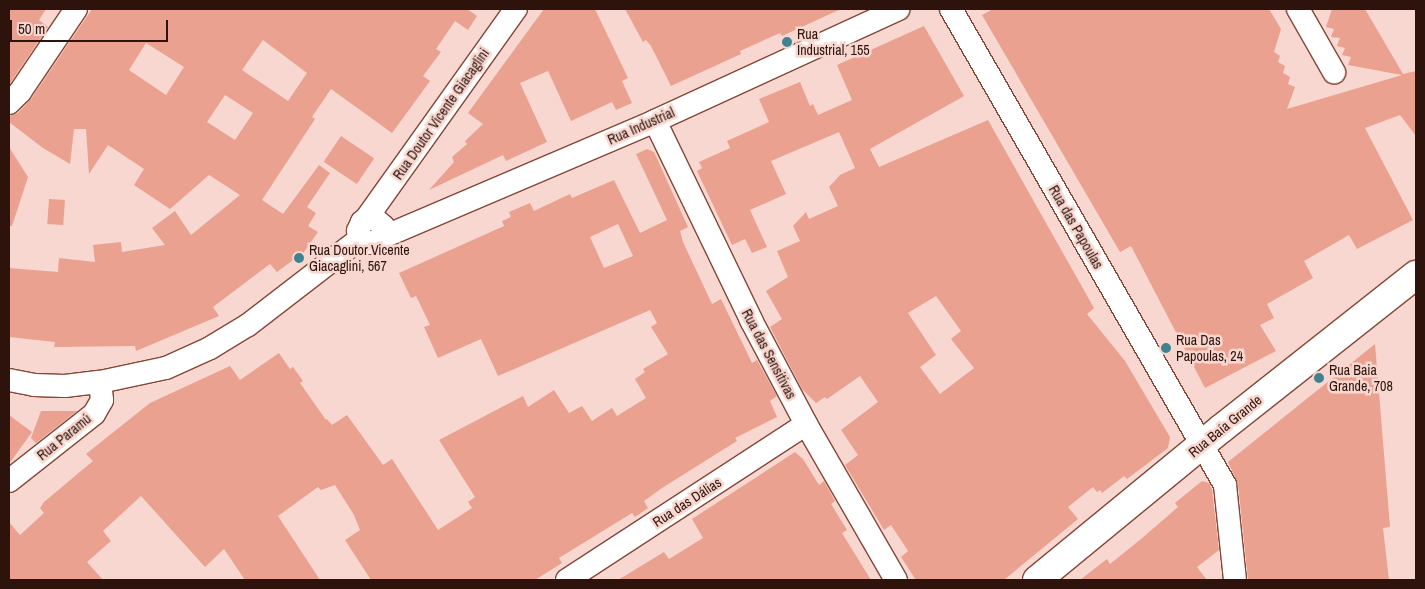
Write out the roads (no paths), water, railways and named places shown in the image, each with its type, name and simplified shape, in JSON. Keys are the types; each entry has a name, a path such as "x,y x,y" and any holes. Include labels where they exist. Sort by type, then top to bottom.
{"main road":[{"name":"Rua Baía Grande","path":"1038,580 1202,444 1416,275"}],"street":[{"path":"9,103 25,85 76,9"},
{"name":"Rua Doutor Vicente Giacaglini","path":"9,380 34,385 66,386 100,382 166,368 210,348 284,299 370,231 516,9"},
{"name":"Rua Industrial","path":"370,231 656,121 899,9"},
{"name":"Rua das Papoulas","path":"951,9 1224,485 1235,580"},
{"path":"1298,9 1334,72"},
{"name":"Rua das Sensitivas","path":"656,121 751,320 806,424 896,580"},
{"name":"Rua Paramú","path":"9,481 94,414 102,400 100,382"},
{"name":"Rua das Dálias","path":"567,580 806,424"}],"place":[{"name":"Rua Industrial, 155","path":"787,42"},
{"name":"Rua Doutor Vicente Giacaglini, 567","path":"299,258"},
{"name":"Rua Das Papoulas, 24","path":"1166,348"},
{"name":"Rua Baia Grande, 708","path":"1319,378"}]}
